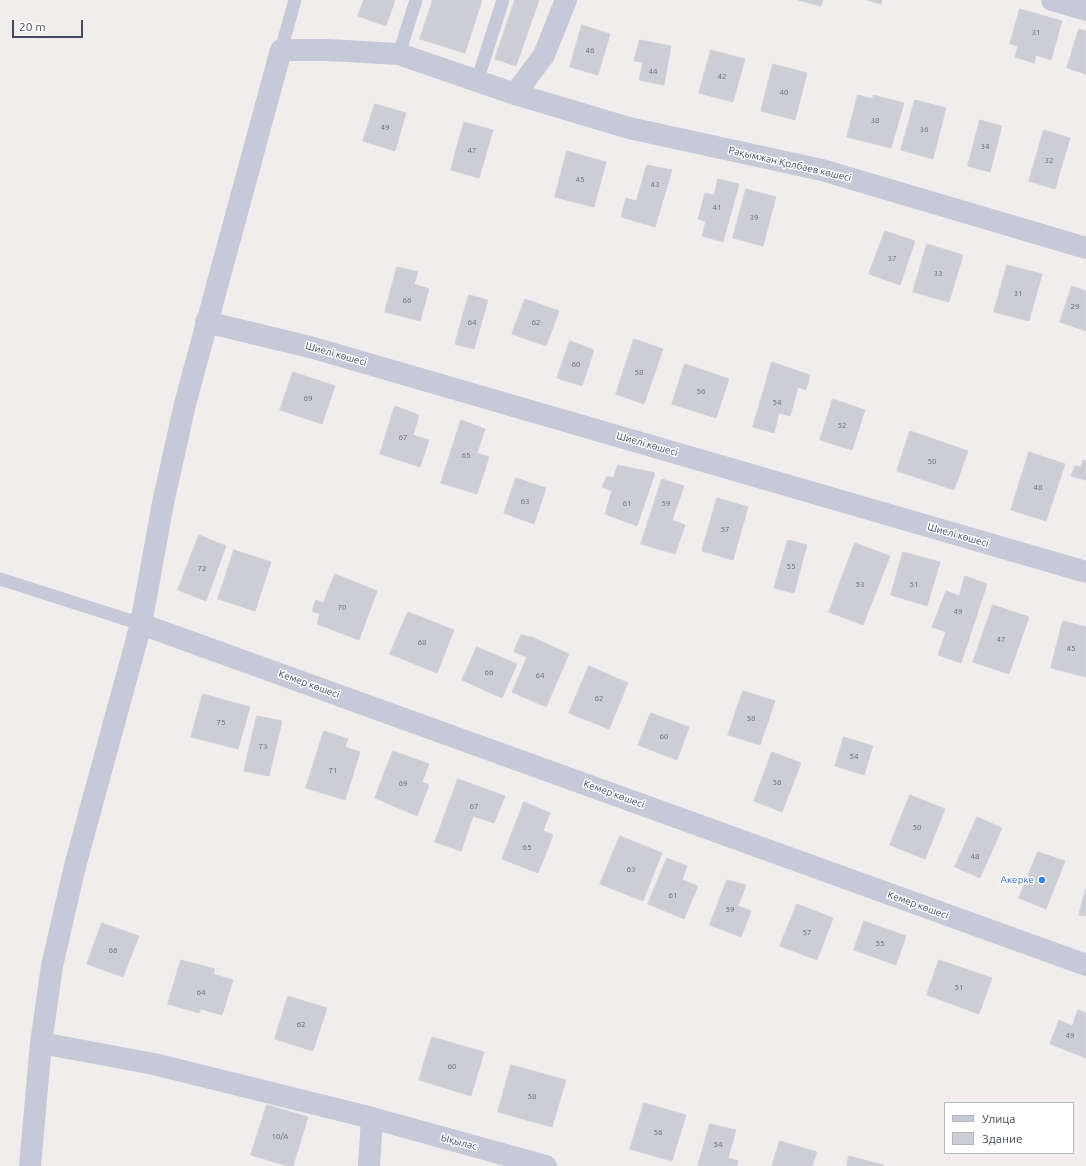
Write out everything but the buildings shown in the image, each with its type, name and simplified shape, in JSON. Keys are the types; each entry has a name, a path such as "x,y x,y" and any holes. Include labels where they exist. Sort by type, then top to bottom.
{"street":[{"path":"515,94 544,56 566,0"},
{"path":"1052,0 1086,10"},
{"name":"Рақымжан Қолбаев көшесі","path":"281,50 328,50 399,54 515,94 629,128 822,170 1086,248"},
{"path":"30,1166 40,1043 52,966 75,866 141,624 163,504 183,411 281,50"},
{"name":"Шиелі көшесі","path":"206,322 310,346 1086,572"},
{"name":"Кемер көшесі","path":"141,624 1086,965"},
{"name":"Ықылас","path":"40,1043 154,1064 372,1118 546,1166"},
{"path":"369,1166 372,1118"}],"lane":[{"path":"281,50 295,0"},
{"path":"399,54 416,0"},
{"path":"477,81 503,0"},
{"path":"0,578 141,624"}],"place":[{"name":"Акерке","path":"1042,880"}]}
